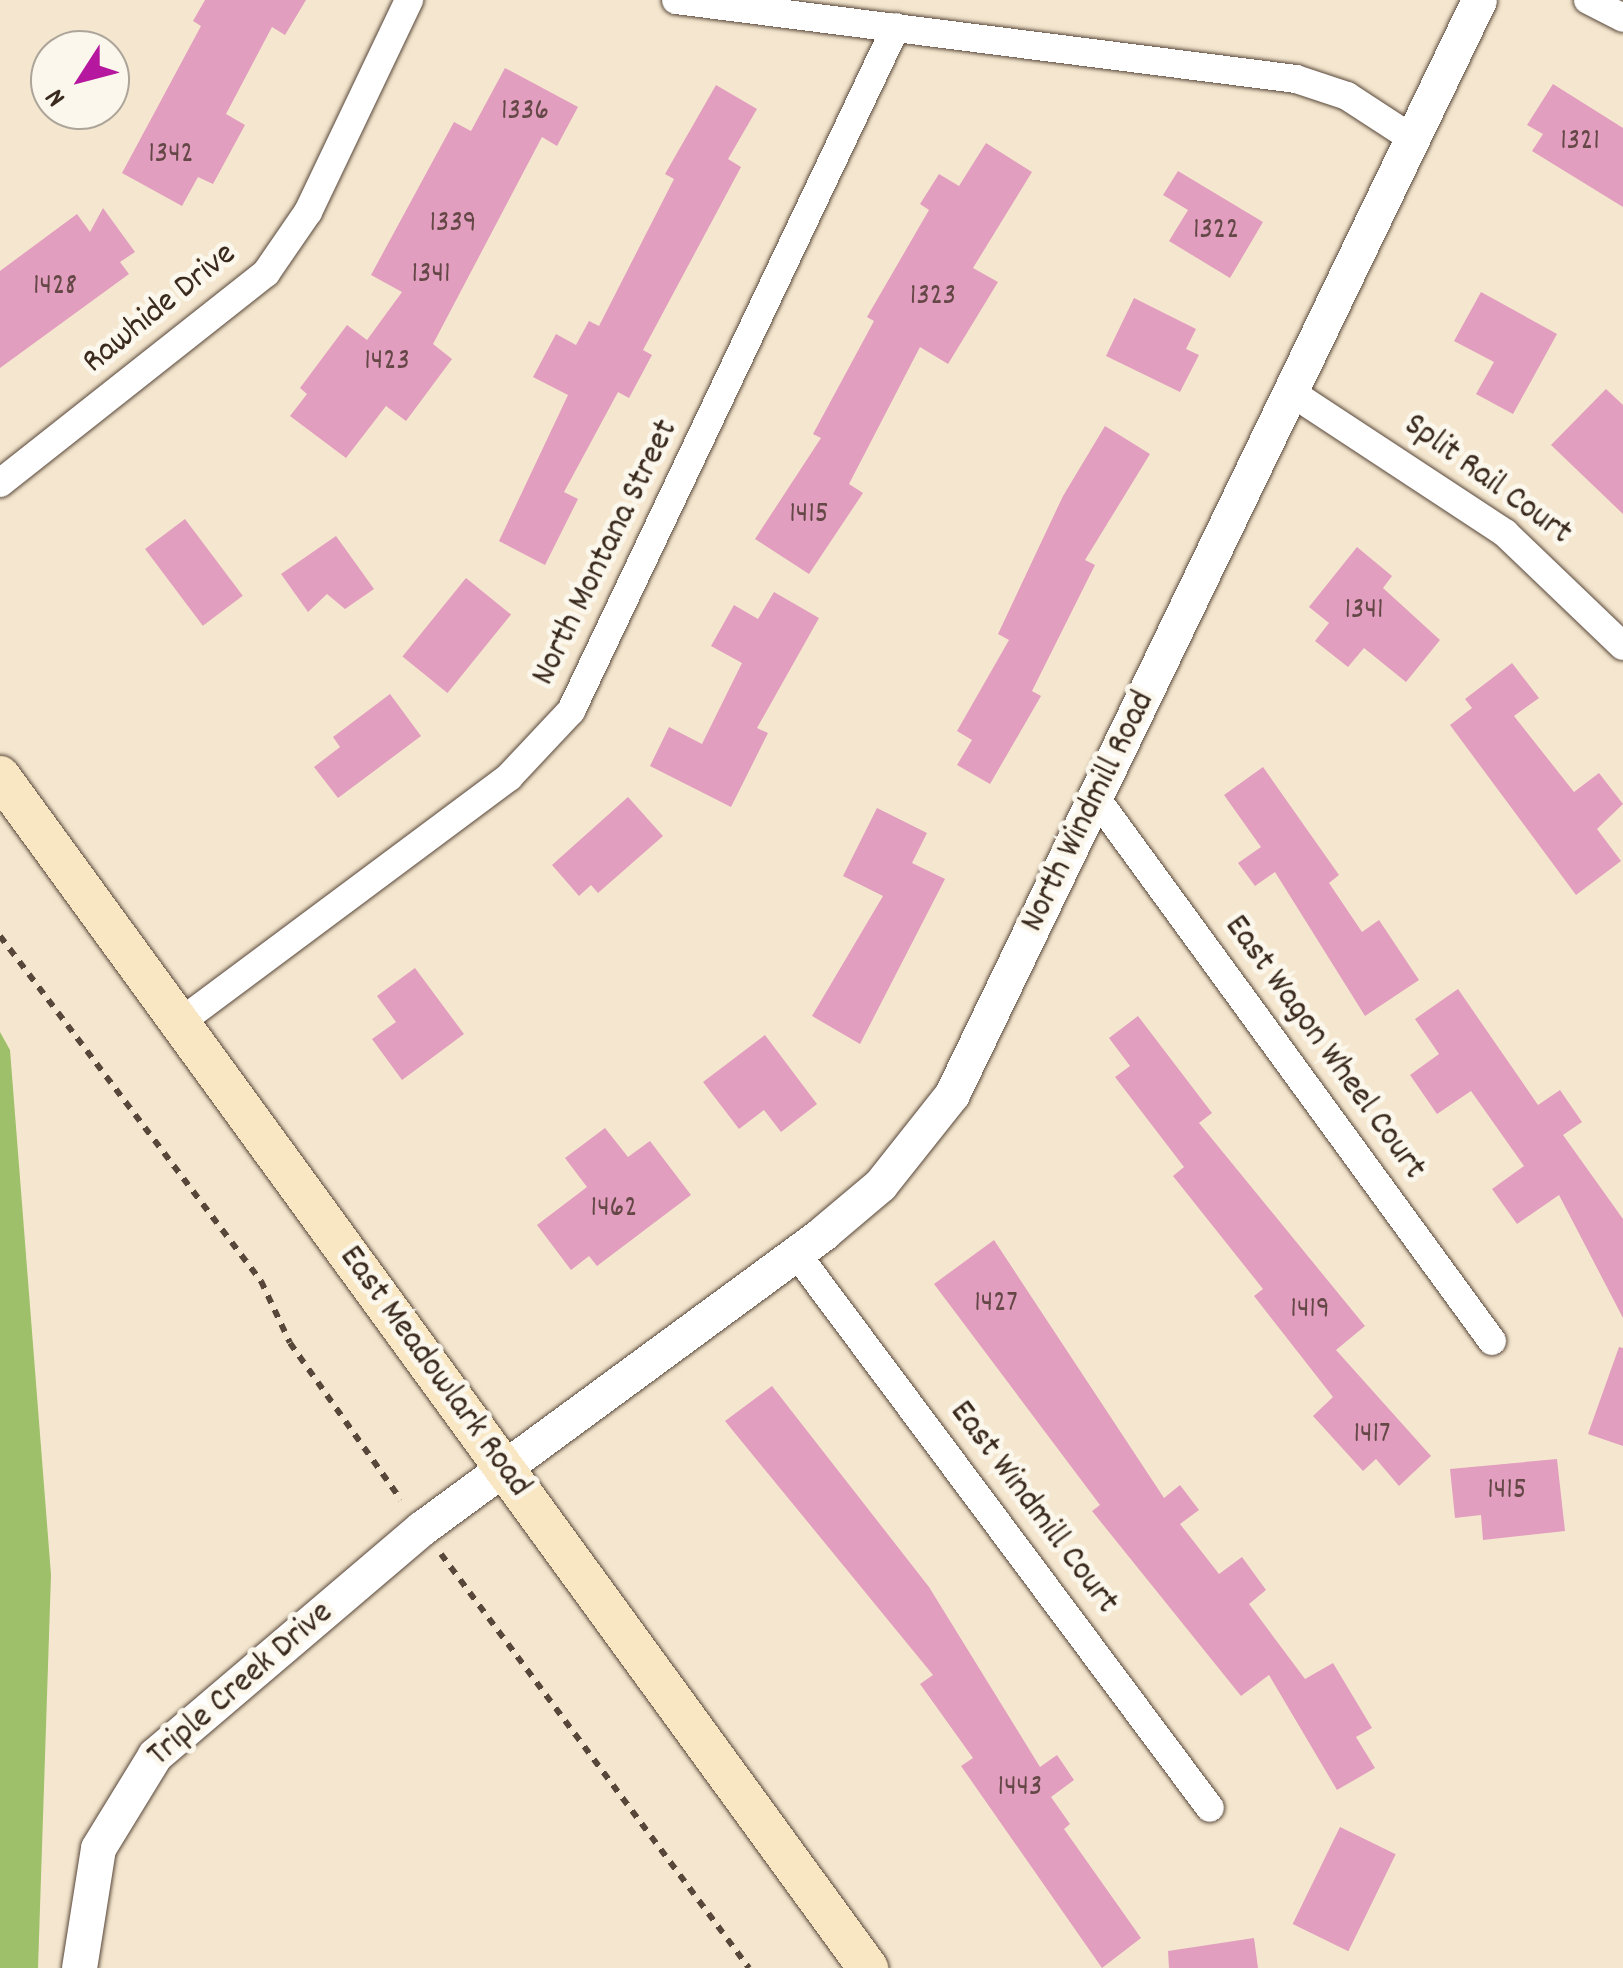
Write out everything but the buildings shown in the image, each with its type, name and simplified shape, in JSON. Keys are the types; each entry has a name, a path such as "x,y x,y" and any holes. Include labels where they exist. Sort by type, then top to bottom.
{"main road":[{"name":"East Meadowlark Road","path":"0,776 868,1968"}],"street":[{"name":"Rawhide Drive","path":"0,483 266,273 308,212 409,0"},
{"path":"676,0 1296,80 1347,96 1413,139"},
{"name":"North Windmill Road","path":"504,1468 796,1252 880,1185 952,1094 1479,0"},
{"path":"1588,0 1623,18"},
{"name":"North Montana Street","path":"179,1022 509,776 571,711 896,28"},
{"name":"Split Rail Court","path":"1292,394 1505,533 1623,646"},
{"name":"East Wagon Wheel Court","path":"1096,798 1492,1341"},
{"name":"East Windmill Court","path":"796,1252 1210,1808"},
{"name":"Triple Creek Drive","path":"79,1968 98,1848 154,1755 504,1468"}],"path":[{"path":"0,936 261,1281 290,1343 394,1490"},
{"path":"447,1563 749,1968"}],"green space":[{"path":"0,1032 10,1050 51,1575 38,1968 0,1968"}]}
